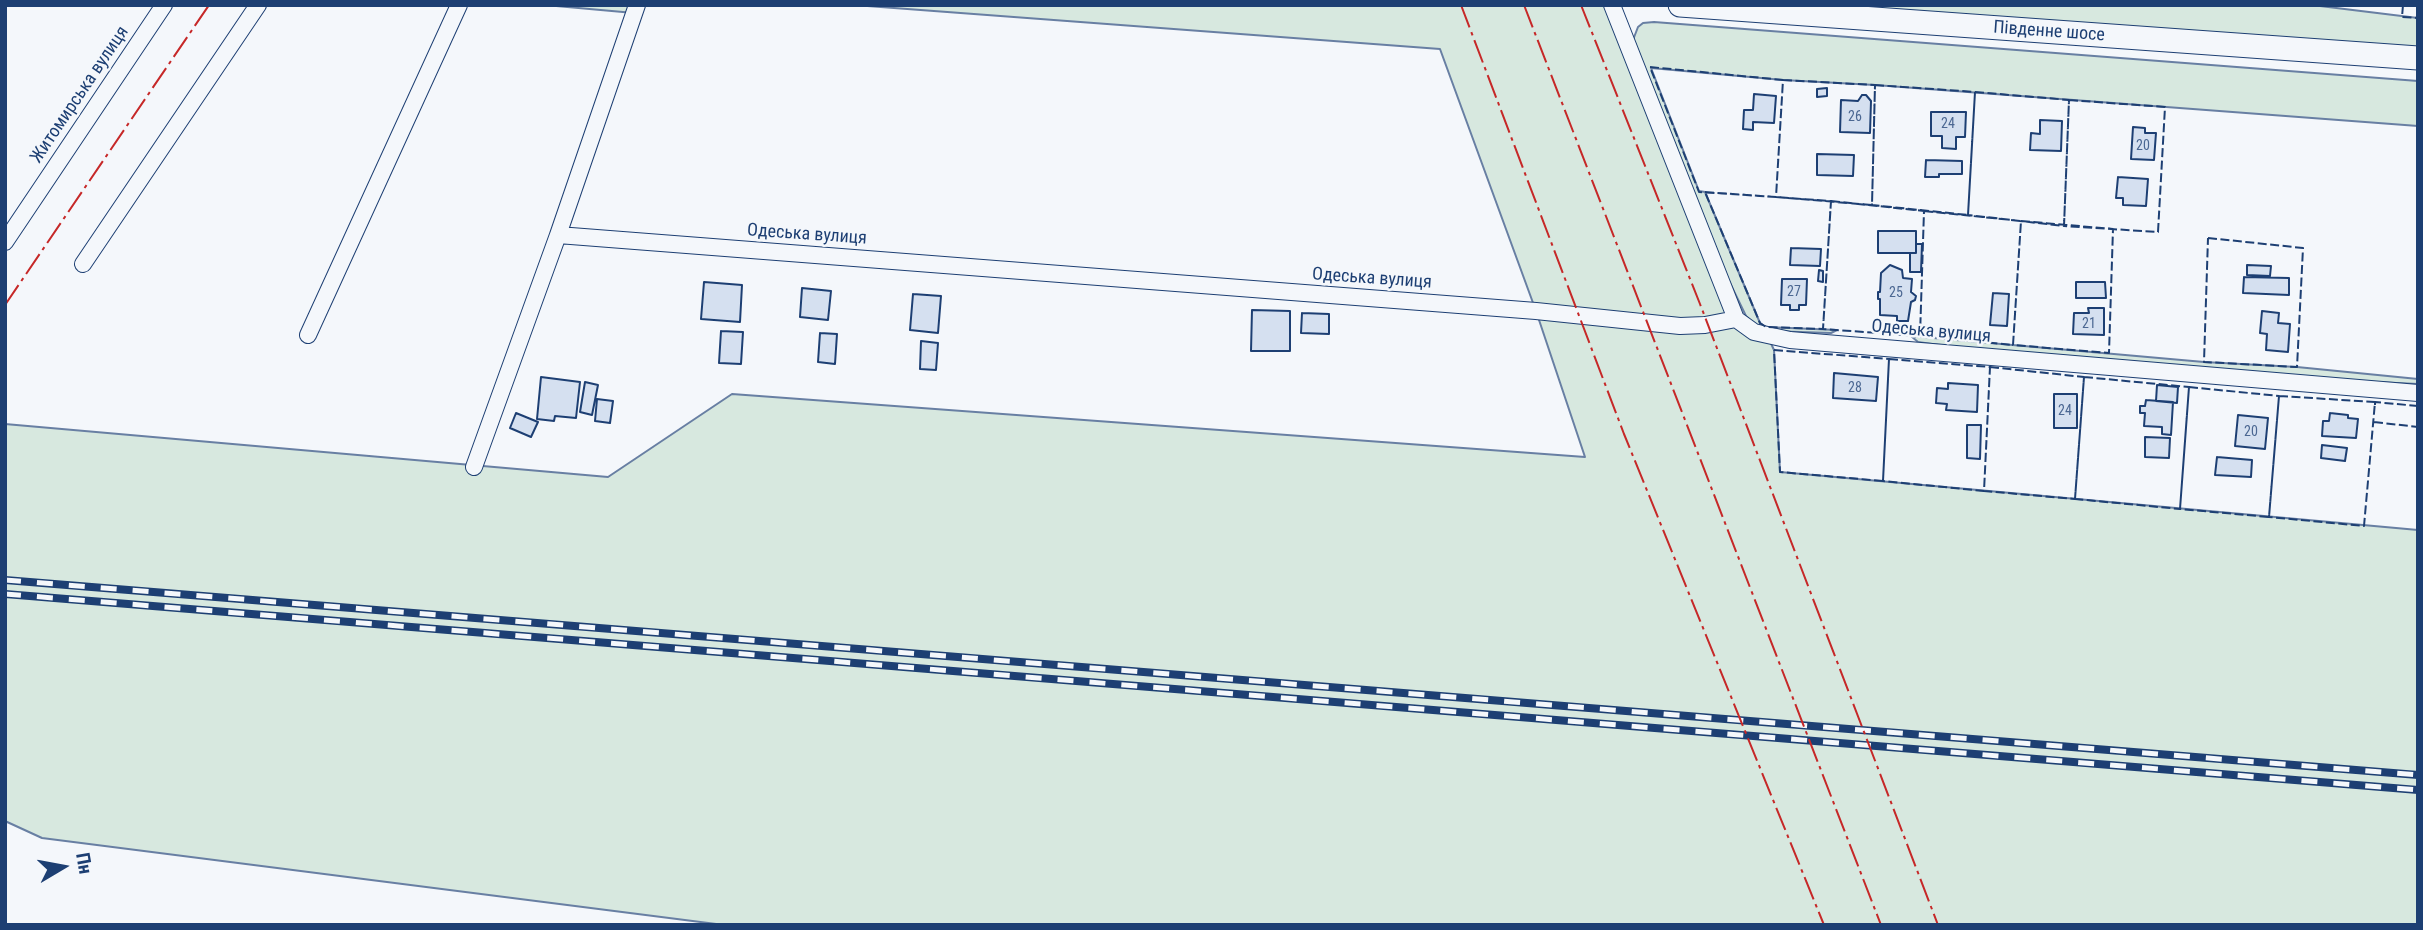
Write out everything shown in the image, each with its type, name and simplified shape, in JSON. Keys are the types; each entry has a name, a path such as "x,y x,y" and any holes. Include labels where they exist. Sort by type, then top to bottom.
{"street":[{"name":"Житомирська вулиця","path":"5,242 164,5"},
{"path":"83,264 258,5"},
{"path":"308,335 459,5"},
{"path":"474,467 637,5"},
{"path":"1612,5 1737,319"},
{"name":"Південне шосе","path":"1680,5 2418,58"},
{"name":"Одеська вулиця","path":"558,235 1536,311 1680,326 1737,319 1754,332 1790,340 2418,393"}],"shaded area":[{"path":"545,5 647,5 634,13"},
{"path":"854,5 1612,5 1728,302 1768,337 1774,350 1780,472 2418,530 2418,925 724,925 42,838 5,821 5,424 608,477 732,394 1585,457 1536,311 1440,49"},
{"path":"1805,5 2320,6 2418,18 2418,50"},
{"path":"1643,23 2418,81 2418,126 1651,68 1699,191 1705,192 1760,323 1766,327 1837,330 1831,333 1770,331 1754,324 1746,316 1728,279 1633,40 1638,27"},
{"path":"1911,336 2204,362 2297,367 2418,379 2418,384 2310,379 2030,355 1918,342"}],"building":[{"path":"1827,88 1827,96 1817,97 1817,89"},
{"path":"1754,94 1776,96 1774,123 1753,122 1753,130 1743,129 1744,110 1753,110"},
{"path":"1862,95 1866,95 1871,101 1870,133 1840,132 1841,100 1858,101"},
{"path":"1931,112 1966,112 1965,137 1956,137 1956,149 1942,148 1942,136 1931,136"},
{"path":"2040,120 2062,121 2061,151 2030,150 2031,133 2040,134"},
{"path":"2133,127 2145,128 2145,133 2156,133 2154,160 2131,159"},
{"path":"1817,154 1854,155 1853,176 1817,175"},
{"path":"1926,160 1962,161 1962,174 1925,177"},
{"path":"2118,177 2148,179 2146,206 2123,205 2123,198 2116,198"},
{"path":"1878,231 1916,231 1916,253 1878,253"},
{"path":"1916,244 1922,244 1921,272 1910,272 1910,253 1916,253"},
{"path":"1791,248 1821,249 1820,266 1790,265"},
{"path":"1890,265 1902,270 1903,278 1912,279 1911,292 1916,296 1911,302 1908,321 1897,321 1897,316 1880,315 1878,292 1881,273"},
{"path":"2247,265 2271,266 2270,276 2247,275"},
{"path":"1819,270 1823,271 1823,282 1818,281"},
{"path":"2244,277 2289,278 2289,295 2243,293"},
{"path":"1782,279 1807,279 1806,305 1799,305 1799,310 1790,310 1790,305 1781,305"},
{"path":"704,282 742,285 740,322 701,319"},
{"path":"2076,282 2105,282 2106,298 2076,298"},
{"path":"802,288 831,291 828,320 800,317"},
{"path":"1993,293 2009,294 2007,326 1990,325"},
{"path":"913,294 941,296 938,333 910,330"},
{"path":"2088,308 2104,308 2104,335 2073,334 2074,313 2089,313"},
{"path":"1252,310 1290,311 1290,351 1251,351"},
{"path":"2262,311 2279,313 2278,323 2290,324 2288,352 2266,350 2267,334 2260,333"},
{"path":"1302,313 1329,314 1329,334 1301,333"},
{"path":"721,331 743,332 741,364 719,363"},
{"path":"820,333 837,334 835,364 818,362"},
{"path":"921,341 938,343 936,370 920,369"},
{"path":"1834,373 1878,377 1876,401 1833,398"},
{"path":"541,377 580,382 576,418 555,416 554,421 537,419"},
{"path":"585,382 598,385 592,415 580,412"},
{"path":"1948,383 1978,385 1977,412 1946,410 1947,404 1936,403 1937,388 1948,389"},
{"path":"2157,385 2178,387 2177,403 2156,401"},
{"path":"2054,394 2077,394 2077,428 2054,428"},
{"path":"597,399 613,401 610,423 595,421"},
{"path":"2146,400 2173,402 2171,435 2162,434 2162,427 2144,426 2145,413 2140,413 2140,406 2145,406"},
{"path":"516,413 538,422 531,437 510,428"},
{"path":"2330,413 2358,419 2356,438 2322,436 2323,421 2329,421"},
{"path":"2238,415 2268,418 2265,449 2235,446"},
{"path":"1967,425 1981,425 1980,459 1967,458"},
{"path":"2145,437 2170,438 2169,458 2145,457"},
{"path":"2322,445 2347,448 2345,461 2321,458"},
{"path":"2217,457 2252,460 2251,477 2215,475"}],"railway":[{"path":"5,580 2418,775"},
{"path":"5,594 2418,790"}],"fence":[{"path":"2299,5 2320,5"},
{"path":"2403,5 2402,17 2418,18"},
{"path":"1650,67 1783,80 1776,197 1699,192 1650,67"},
{"path":"1783,80 1875,85 1872,205 1776,197 1783,80"},
{"path":"1875,85 1975,92 1968,215 1872,205 1875,85"},
{"path":"1975,92 2069,100 2064,226 1968,215 1975,92"},
{"path":"2069,100 2165,107 2158,232 2064,226 2069,100"},
{"path":"1705,192 1831,201 1823,329 1766,327 1760,323 1705,192"},
{"path":"1831,201 1924,211 1920,336 1823,329 1831,201"},
{"path":"1924,211 2021,221 2013,345 1920,336 1924,211"},
{"path":"2021,221 2113,229 2109,353 2013,345 2021,221"},
{"path":"2208,238 2303,248 2297,367 2204,362 2208,238"},
{"path":"1774,350 1889,359 1883,481 1780,472 1774,350"},
{"path":"1889,359 1990,367 1984,491 1883,481 1889,359"},
{"path":"1990,367 2084,377 2075,499 1984,491 1990,367"},
{"path":"2084,377 2189,387 2180,509 2075,499 2084,377"},
{"path":"2189,387 2279,396 2269,517 2180,509 2189,387"},
{"path":"2279,396 2375,402 2364,526 2269,517 2279,396"},
{"path":"2375,405 2375,402 2418,406"},
{"path":"2374,422 2418,427"}],"power":[{"path":"5,305 209,5"},
{"path":"1461,5 1624,434 1824,925"},
{"path":"1524,5 1881,925"},
{"path":"1581,5 1700,304 1938,925"}]}
